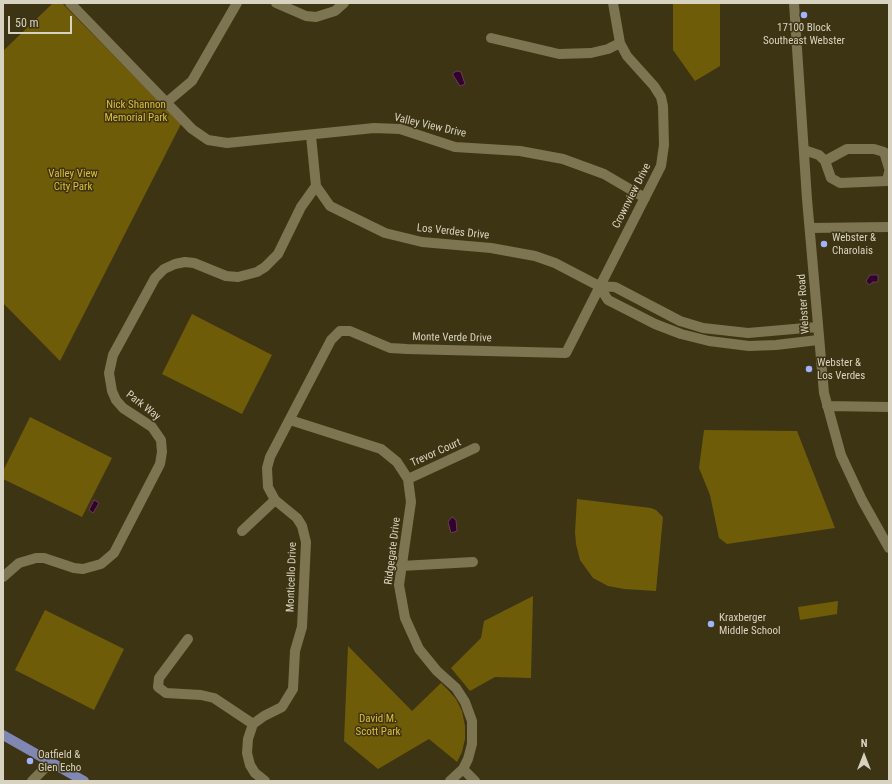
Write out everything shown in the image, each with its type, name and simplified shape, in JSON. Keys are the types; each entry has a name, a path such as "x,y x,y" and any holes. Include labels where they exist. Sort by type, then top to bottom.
{"main road":[{"path":"3,736 84,781"}],"street":[{"name":"Valley View Drive","path":"70,3 198,134 220,143 389,128 408,131 454,147 520,151 563,159 604,174 645,198"},
{"path":"167,102 192,81 237,3"},
{"path":"276,3 306,16 316,17 335,12 344,3"},
{"name":"Crownview Drive","path":"566,353 661,166 664,145 663,106 661,97 654,86 627,56 620,43 614,3"},
{"name":"Webster Road","path":"794,3 818,340 826,406 841,455 862,500 889,548"},
{"path":"491,38 559,54 591,53 608,49 620,43"},
{"name":"Los Verdes Drive","path":"311,136 316,186 330,206 385,233 422,242 499,249 535,256 555,263 599,286 615,287 680,321 703,328 748,333 817,327"},
{"path":"824,161 847,150 874,149 884,152 889,168"},
{"path":"804,150 819,155 824,161 831,178 840,184 887,181 889,172"},
{"name":"Park Way","path":"3,577 12,567 19,563 36,558 54,561 74,568 93,567 109,559 119,546 160,464 162,452 161,440 152,427 123,408 116,400 109,382 109,368 113,355 155,278 164,269 175,264 185,262 194,263 226,276 249,275 265,267 272,261 283,245 301,207 316,186"},
{"path":"810,228 889,226"},
{"name":"Los Verdes Drive","path":"599,286 608,300 652,322 681,334 709,341 749,346 776,345 818,340"},
{"name":"Monte Verde Drive","path":"340,330 350,331 390,348 407,350 566,353"},
{"name":"Monticello Drive","path":"253,724 264,716 282,707 293,689 296,651 302,627 305,534 297,518 275,500 268,487 267,468 270,457 330,340 340,330"},
{"path":"826,406 889,407"},
{"name":"Ridgegate Drive","path":"290,420 381,450 397,462 408,479 411,502 401,566 401,602 410,634 427,660 456,688 465,702 470,714 473,729 472,744 463,769 450,781"},
{"name":"Trevor Court","path":"408,479 475,448"},
{"path":"242,531 275,500"},
{"path":"401,566 473,562"},
{"path":"188,638 159,678 158,687 166,693 201,695 214,698 253,724 248,739 247,753 250,765 265,781"},
{"path":"32,781 51,762"},
{"path":"463,769 475,781"}],"green space":[{"name":"Valley View City Park","path":"53,3 62,3 181,124 60,361 3,303 3,51"},
{"path":"673,3 720,3 720,66 695,81 673,50"},
{"path":"192,314 272,355 242,414 162,374"},
{"path":"30,417 112,458 82,517 3,479 3,471"},
{"path":"704,430 797,431 835,528 727,544 719,538 710,495 699,468"},
{"path":"577,499 651,508 656,510 663,517 656,591 624,589 608,586 593,578 580,560 576,544 575,532"},
{"path":"533,596 531,678 495,677 470,691 451,668 481,638 484,621"},
{"path":"838,601 837,614 800,620 798,607"},
{"path":"45,610 124,649 94,710 15,670"},
{"name":"David M. Scott Park","path":"348,646 412,711 441,683 449,691 456,699 462,711 465,726 465,739 462,752 457,762 429,739 378,769 344,741"}],"shaded area":[{"path":"457,71 461,72 465,84 460,86 453,75 453,73"},
{"path":"870,275 878,275 878,282 873,282 869,285 866,281"},
{"path":"94,500 99,503 93,513 89,510"},
{"path":"452,517 456,520 457,531 451,533 448,522"}],"place":[{"name":"17100 Block Southeast Webster","path":"804,15"},
{"name":"Webster & Charolais","path":"824,244"},
{"name":"Webster & Los Verdes","path":"809,369"},
{"name":"Kraxberger Middle School","path":"711,624"},
{"name":"Oatfield & Glen Echo","path":"30,761"}],"park label":[{"name":"Nick Shannon Memorial Park","path":"136,111"}]}
